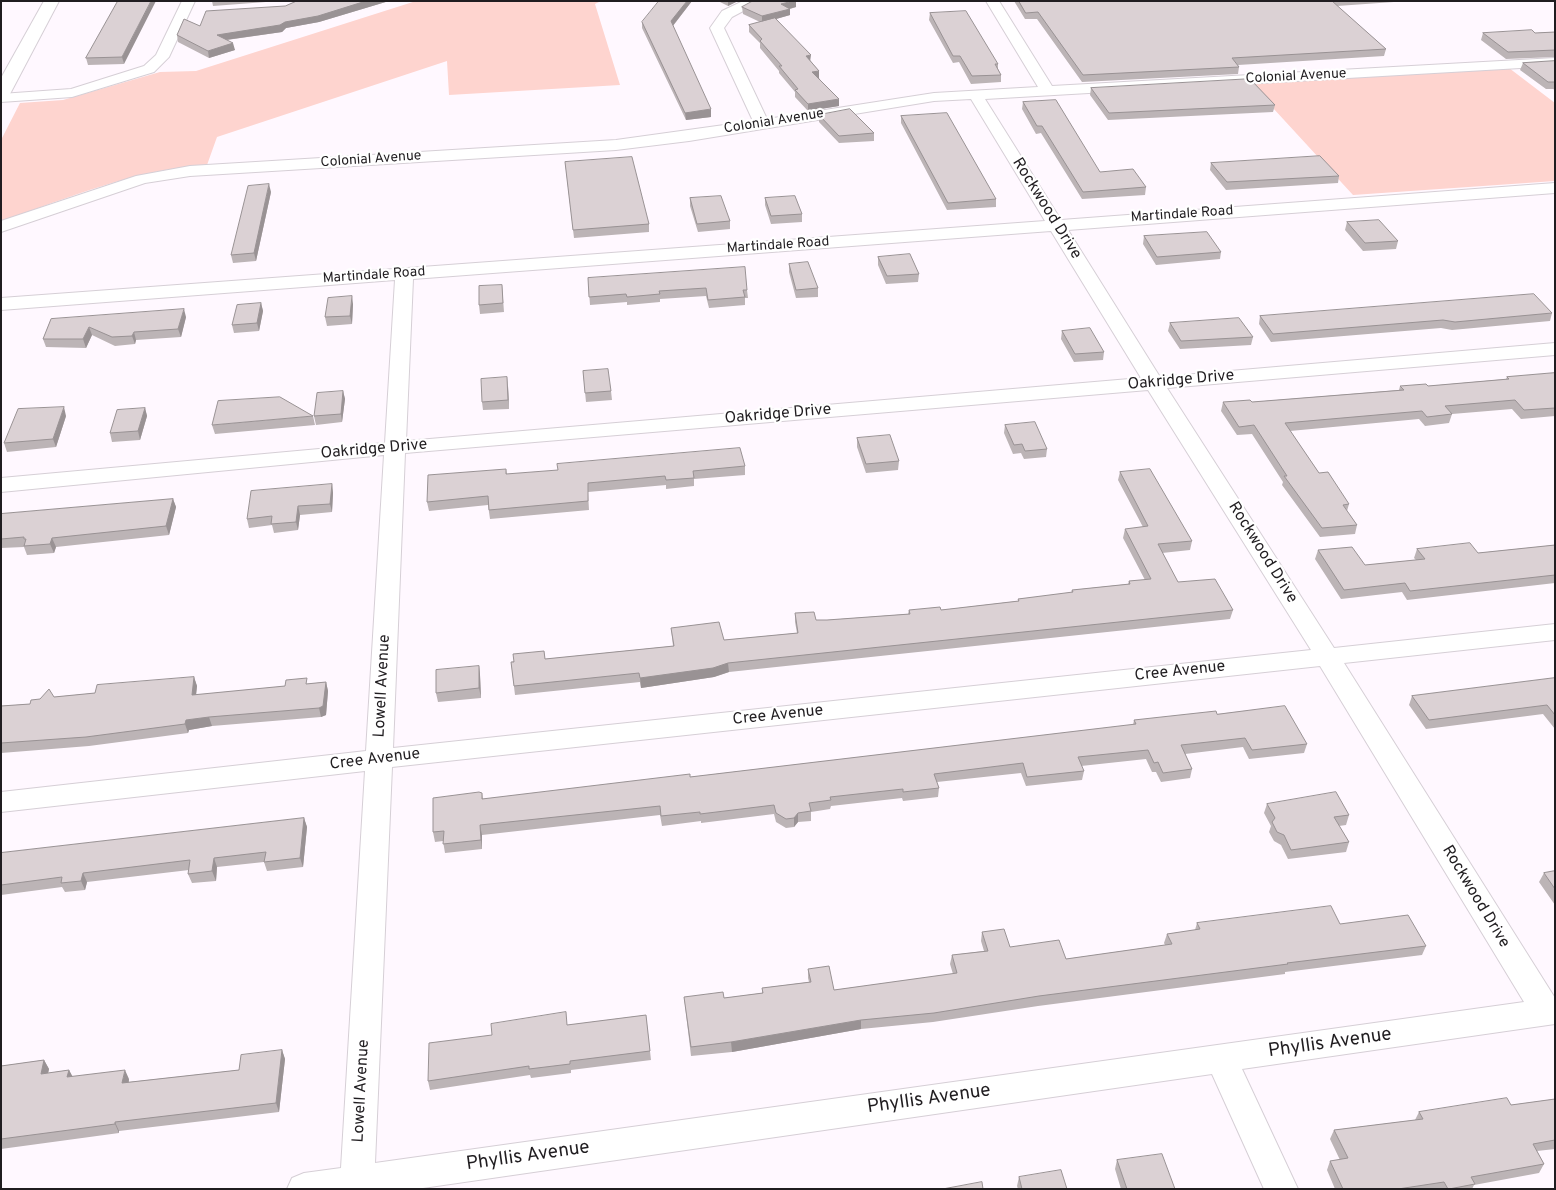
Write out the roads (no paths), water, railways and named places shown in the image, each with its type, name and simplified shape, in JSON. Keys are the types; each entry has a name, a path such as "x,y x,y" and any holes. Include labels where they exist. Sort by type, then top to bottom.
{"street":[{"path":"1,96 52,1"},
{"path":"756,1 741,6 723,18 718,22 717,28 762,124"},
{"path":"992,1 1047,89"},
{"path":"1,96 72,93 149,69 162,57 187,7 200,12"},
{"name":"Colonial Avenue","path":"1,227 118,186 164,174 616,145 934,97 1047,89 1555,62"},
{"name":"Rockwood Drive","path":"975,94 1154,383 1550,1012"},
{"name":"Martindale Road","path":"1,304 1555,188"},
{"name":"Lowell Avenue","path":"357,1185 404,274"},
{"name":"Oakridge Drive","path":"1,485 395,448 1555,348"},
{"name":"Cree Avenue","path":"1,802 379,759 1555,632"},
{"name":"Phyllis Avenue","path":"304,1189 357,1185 1550,1012"},
{"path":"1221,1059 1281,1189"}]}
